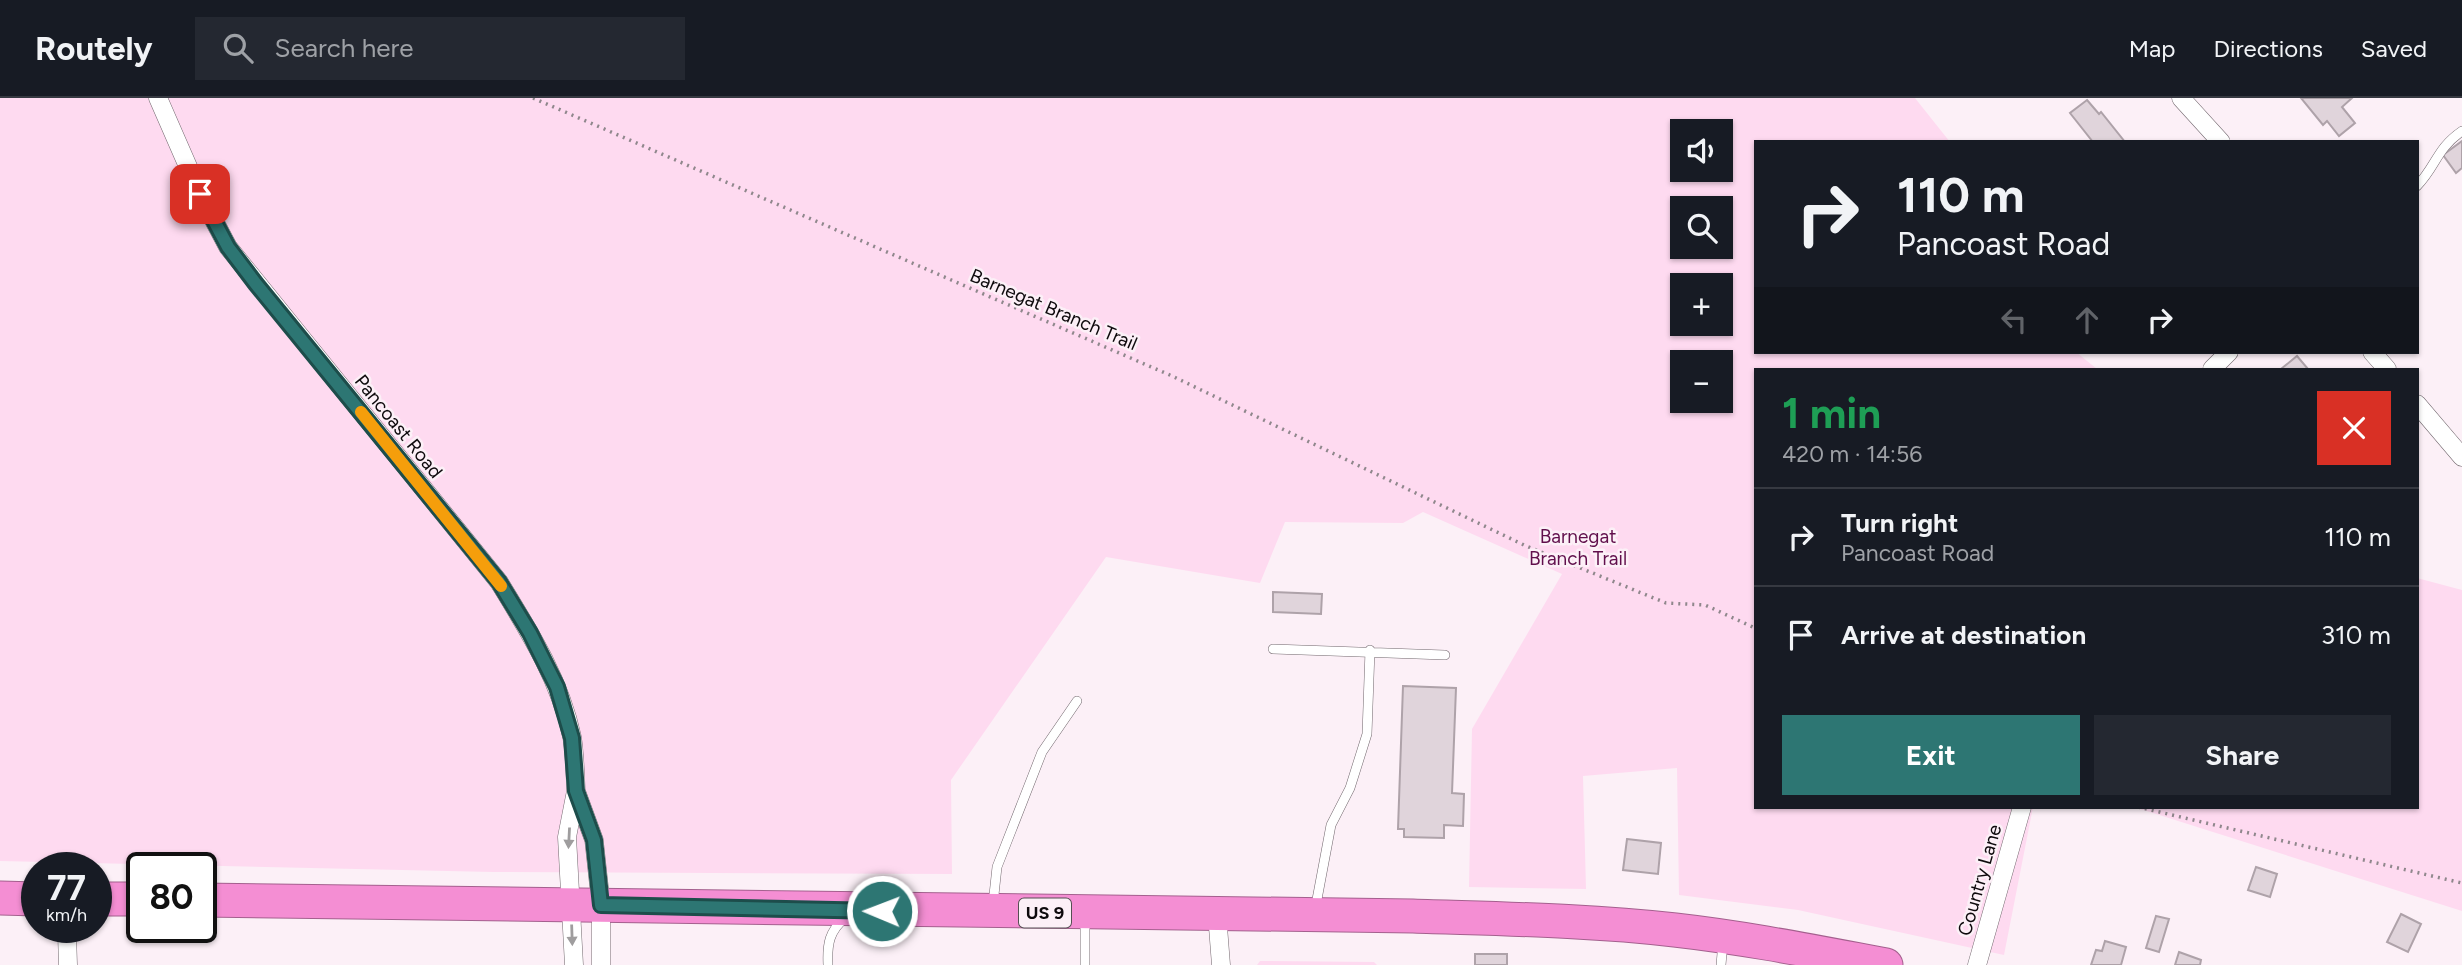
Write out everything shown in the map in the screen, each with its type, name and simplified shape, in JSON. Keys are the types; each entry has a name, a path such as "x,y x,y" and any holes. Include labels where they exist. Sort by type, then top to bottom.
{"highway":[{"path":"0,898 21,899"},
{"name":"US 9","path":"217,900 1314,915 1582,922 1722,951 1886,965"}],"street":[{"name":"Pancoast Road","path":"158,98 200,194 228,247 499,582 530,633 557,687 572,738 576,791 567,837 601,965"},
{"path":"2181,98 2219,140"},
{"path":"2213,368 2227,354"},
{"path":"2374,354 2386,368"},
{"path":"2419,406 2462,457"},
{"name":"Pancoast Road","path":"574,965 586,905 594,840 576,791"},
{"name":"Country Lane","path":"1976,965 2021,809"},
{"path":"1217,914 1221,965"},
{"path":"67,943 68,965"}],"lane":[{"path":"2419,184 2428,174 2438,151 2462,131"},
{"path":"1273,649 1370,650 1446,655"},
{"path":"1314,915 1331,825 1350,788 1367,734 1370,650"},
{"path":"992,912 997,867 1032,776 1042,752 1077,701"},
{"path":"828,965 827,947 831,934 835,926 854,910"},
{"path":"1085,965 1086,913"}],"path":[{"name":"Barnegat Branch Trail","path":"533,98 1172,376 1524,545 1666,603 1705,605 1754,628"},
{"path":"2147,809 2462,883"}],"green space":[{"path":"0,98 1915,98 1948,140 1754,140 1754,354 2078,354 2096,368 1754,368 1754,809 2033,809 2004,955 1798,910 1679,895 1677,768 1583,776 1586,889 1469,887 1472,729 1562,574 1423,512 1403,523 1285,522 1260,583 1106,557 951,780 952,874 493,872 217,866 217,852 126,852 126,864 112,863 112,852 21,852 21,861 0,861"},
{"path":"2419,579 2462,590 2462,911 2140,809 2419,809"},
{"path":"1260,961 1374,962 1377,965 1257,965"}],"building":[{"path":"2301,98 2352,98 2342,107 2355,123 2339,136 2327,121 2323,125"},
{"path":"2087,100 2099,114 2101,112 2123,140 2091,140 2070,113"},
{"path":"2462,141 2462,168 2456,173 2443,155"},
{"path":"2297,356 2307,368 2282,368"},
{"path":"1273,592 1322,594 1321,614 1273,612"},
{"path":"1403,686 1456,688 1452,793 1464,794 1463,826 1444,825 1444,838 1404,837 1404,829 1398,829"},
{"path":"1627,839 1661,843 1658,874 1623,870"},
{"path":"2256,867 2277,874 2270,897 2248,890"},
{"path":"2401,914 2421,924 2408,952 2387,942"},
{"path":"2156,916 2169,919 2159,952 2146,948"},
{"path":"2105,941 2126,947 2121,965 2091,965 2096,950 2102,951"},
{"path":"2179,952 2201,960 2200,965 2175,965"},
{"path":"1475,954 1507,954 1507,965 1475,965"}],"slow traffic":[{"path":"361,412 501,586"}],"route":[{"path":"200,194 228,247 499,582 530,633 557,687 572,738 576,791 594,840 601,905 882,911"}]}
